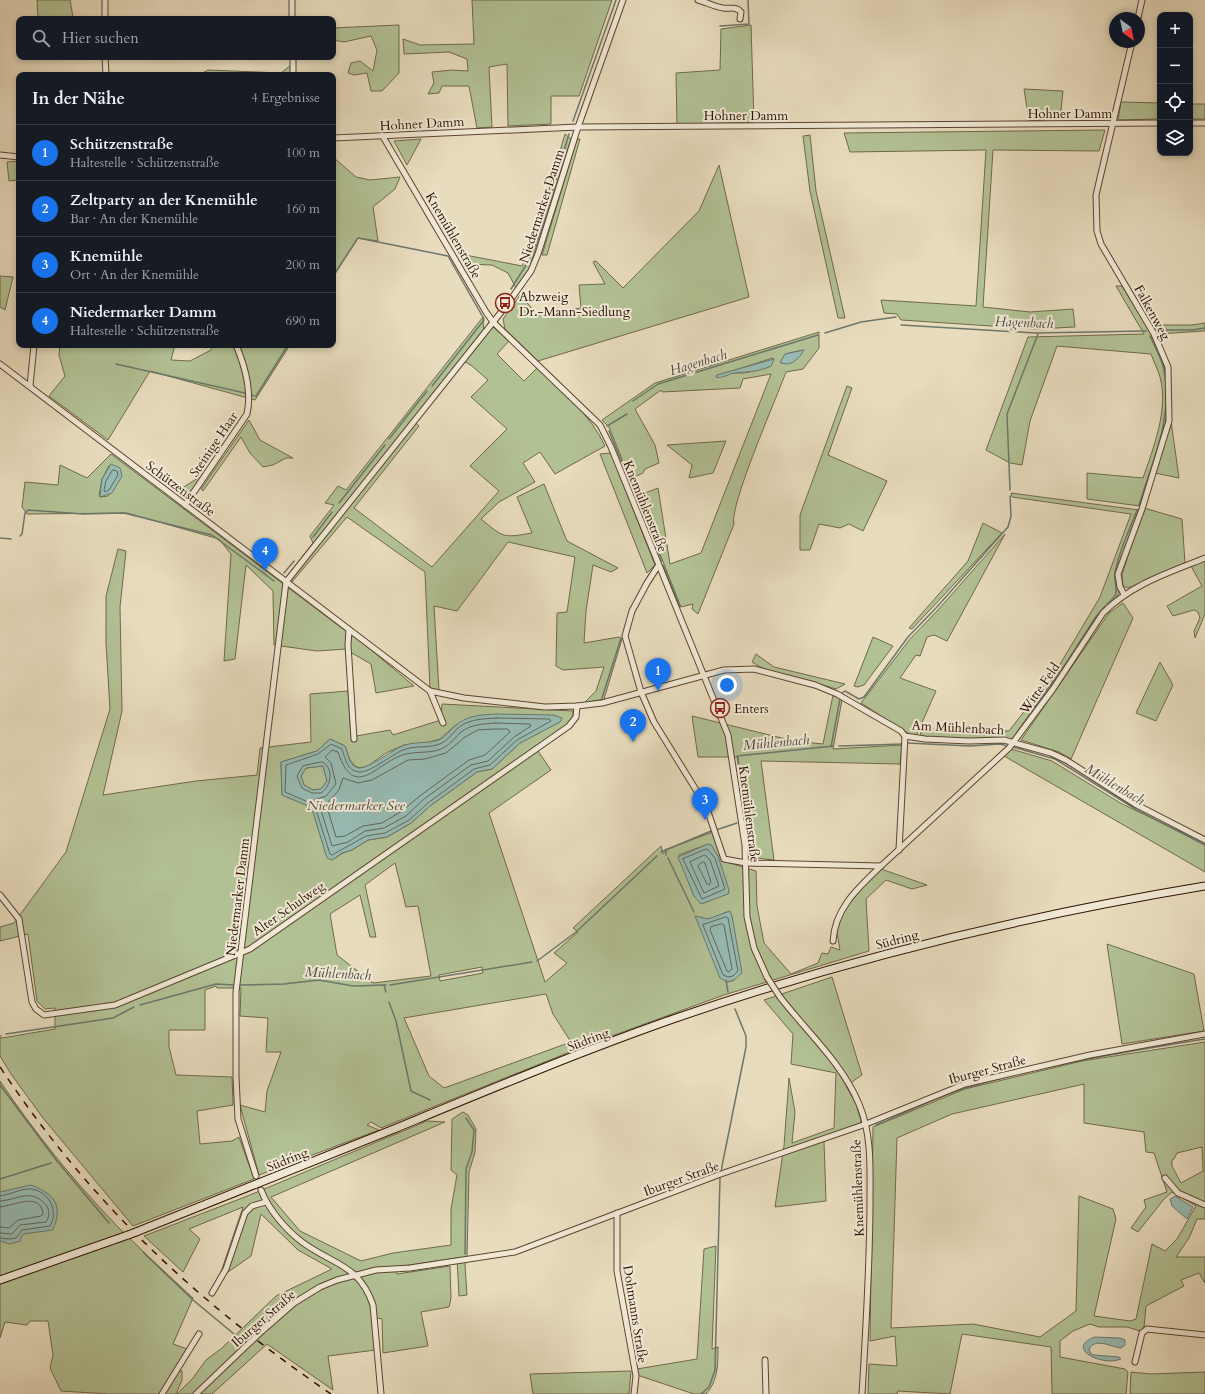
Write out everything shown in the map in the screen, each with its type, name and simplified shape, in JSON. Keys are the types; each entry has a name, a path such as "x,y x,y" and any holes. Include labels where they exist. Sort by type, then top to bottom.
{"main road":[{"name":"Südring","path":"0,1280 136,1232 496,1086 672,1020 754,992 972,931 1110,902 1205,886"}],"street":[{"path":"105,0 105,16"},
{"path":"292,0 292,16"},
{"name":"Niedermarker Damm","path":"256,1176 238,1119 236,1077 236,992 286,582 493,322 531,271 578,128 623,0"},
{"path":"698,0 724,8 731,7 739,10 741,12 740,20"},
{"path":"1139,12 1142,0"},
{"name":"Falkenweg","path":"1124,594 1120,587 1118,574 1156,465 1169,421 1168,367 1154,334 1101,244 1097,231 1096,195 1131,48"},
{"path":"106,60 106,72"},
{"path":"293,60 293,72"},
{"path":"1193,123 1205,123"},
{"name":"Hohner Damm","path":"336,138 578,128 1157,124"},
{"name":"Knemühlenstraße","path":"382,135 493,322 600,425 728,735 743,834 746,863 747,916 754,948 767,977 780,997 844,1075 859,1104 866,1124 870,1163 870,1254 862,1394"},
{"path":"0,155 16,157"},
{"path":"30,386 34,348"},
{"name":"Steinige Haar","path":"185,505 247,414 249,404 247,382 243,363 237,348"},
{"name":"Schützenstraße","path":"0,364 430,692 464,698 545,707 576,706 602,703 702,675"},
{"name":"Witte Feld","path":"833,941 834,928 845,904 856,890 1002,755 1014,742 1053,689 1103,613 1124,594 1147,581 1205,558"},
{"path":"658,566 647,582 632,611 625,636 641,692 654,722 706,806 724,859 746,863 881,866"},
{"path":"349,630 348,645 354,738"},
{"name":"Am Mühlenbach","path":"702,675 736,668 754,669 815,685 857,704 901,731 905,736 925,739 969,741 1004,740 1052,753 1066,760 1135,804 1205,840"},
{"name":"Schützenstraße","path":"430,692 443,723"},
{"name":"Alter Schulweg","path":"0,895 19,919 32,1002 36,1009 44,1015 115,1005 241,953 569,726 576,717 576,706"},
{"path":"899,850 905,736"},
{"name":"Iburger Straße","path":"196,1394 283,1312 306,1295 337,1280 355,1274 448,1263 514,1252 718,1175 866,1124 965,1084 1090,1055 1205,1034"},
{"path":"1165,1178 1178,1193 1205,1205"},
{"path":"261,1190 266,1202 282,1222 302,1242 355,1274 369,1291 373,1305 381,1394"},
{"path":"212,1293 226,1269 245,1213 252,1206 266,1202"},
{"name":"Dohmanns Straße","path":"617,1213 616,1271 636,1376 634,1394"},
{"path":"1135,1362 1142,1333 1147,1329 1205,1335"},
{"path":"162,1394 199,1334"},
{"path":"765,1360 766,1394"}],"green space":[{"path":"37,0 70,0 73,16 38,16"},
{"path":"472,0 612,0 579,96 551,96 551,124 508,126 507,64 489,67 492,127 477,128 469,86 442,86 439,93 428,94 434,83 432,72 452,70 468,71 467,59 449,52 404,54 403,39 420,45 474,44"},
{"path":"399,25 399,73 382,91 371,91 367,73 354,75 348,73 351,63 360,61 373,71 377,50 371,36 344,42 336,41 336,28"},
{"path":"751,25 754,122 677,125 676,73 720,70 721,29"},
{"path":"291,65 291,72 282,72"},
{"path":"208,70 257,72 204,72"},
{"path":"1024,89 1063,91 1060,119 1029,121"},
{"path":"1121,102 1157,103 1157,119 1118,120"},
{"path":"1193,104 1205,104 1205,119 1193,119"},
{"path":"1105,130 1099,151 993,150 983,307 1030,312 1073,309 1075,327 1036,329 901,320 897,314 884,313 881,300 976,306 986,150 850,152 844,133"},
{"path":"565,134 571,139 529,269 516,288 508,273 492,265 464,264 460,254 522,266 536,234"},
{"path":"810,135 816,191 845,318 838,318 810,191 803,136"},
{"path":"421,139 407,165 394,141"},
{"path":"577,139 580,139 547,255 542,255"},
{"path":"336,160 356,177 370,180 400,177 395,189 373,207 378,241 358,238 336,272"},
{"path":"16,161 16,180 9,181 7,162"},
{"path":"719,165 749,297 538,361 505,329 503,319 520,295 538,315 581,308 579,285 605,284 593,262 596,261 623,288 699,211"},
{"path":"0,276 13,277 5,310 0,307"},
{"path":"1116,286 1122,286 1153,337 1162,359 1168,387 1168,404 1162,439 1140,506 1087,499 1087,473 1143,478 1159,429 1163,402 1160,377 1151,354 1057,346 1030,421 1022,465 1010,463 986,450 1028,337 1144,334"},
{"path":"483,317 484,336 493,327 509,341 497,354 524,381 537,368 584,414 599,434 605,446 555,474 540,452 523,463 535,482 499,502 481,519 504,535 515,536 532,533 517,497 544,484 567,541 618,568 611,572 593,565 586,611 584,643 619,637 622,639 604,699 584,703 596,691 604,667 563,670 556,666 557,613 567,612 575,557 508,542 457,611 434,606 439,691 430,689 425,572 347,517 291,583 287,576 313,543 310,536 334,505 325,503 338,486 346,490","holes":["464,361 488,380 471,397 507,429 470,466 499,491 432,567 354,508 419,426 415,422"]},
{"path":"1205,323 1205,331 1157,334 1153,325 1192,325"},
{"path":"819,332 819,348 803,369 786,372 746,475 734,513 734,524 698,614 692,609 693,604 681,607 637,496 658,488 670,564 701,553 771,374 743,379 740,388 662,392 661,390 635,409 655,445 659,463 645,469 643,473 630,479 609,427 602,420 655,383","holes":["803,350 795,361 781,363 785,354","773,358 769,367 745,373 716,376"]},
{"path":"60,348 174,348 171,360 190,361 211,350 211,348 234,348 240,361 237,348 288,348 255,400 150,371 108,440 49,396 65,376 59,355"},
{"path":"847,386 852,388 828,455 887,481 863,531 849,524 840,528 819,524 810,550 800,550 800,515"},
{"path":"249,420 260,440 293,458 286,458 273,465 263,467 250,453 241,437 203,491 201,489"},
{"path":"1171,421 1179,478 1155,473"},
{"path":"726,441 713,473 689,478 692,465 667,445"},
{"path":"611,453 655,565 647,573 600,454"},
{"path":"111,454 347,632 346,649 317,651 274,645 273,591 246,565 235,659 224,661 231,554 219,539 127,513 27,514 22,507 25,482 58,485 60,465 87,478","holes":["109,466 118,482 108,496 100,497 99,495 102,479"]},
{"path":"201,476 203,478 187,500 176,492"},
{"path":"1011,493 1139,510 1117,573 1119,594 1101,613 1051,688 1012,739 969,740 920,736 922,729 1009,731 1059,666 1100,597 1131,514 1012,497"},
{"path":"1144,508 1182,519 1185,563 1128,588 1123,586 1122,574"},
{"path":"983,523 1002,533 912,629 909,628 968,561"},
{"path":"1005,534 947,641 934,635 927,637 920,656 916,655 900,678 936,691 916,736 909,734 861,703 910,639 938,610"},
{"path":"118,549 126,551 120,607 122,711 103,795 196,781 257,775 260,748 311,742 310,694 348,691 351,737 390,730 393,735 441,720 442,704 573,711 572,727 538,751 551,770 489,813 545,982 567,963 554,953 578,932 573,928 661,846 663,854 667,849 713,832 723,861 756,871 757,906 764,943 791,974 818,963 822,953 828,954 831,947 840,950 836,927 847,904 857,891 881,869 927,885 912,889 886,880 866,899 869,951 724,995 587,1045 381,1128 371,1122 367,1125 379,1130 259,1175 240,1105 265,1112 267,1091 281,1052 266,1052 268,1018 240,1016 241,988 217,988 216,986 205,990 205,1030 169,1030 169,1047 176,1075 232,1077 233,1105 197,1111 200,1144 232,1141 239,1137 254,1179 133,1226 43,1118 11,1074 0,1056 0,1038 55,1029 55,1008 45,1009 37,1001 28,934 0,941 0,927 14,923 66,852 110,709 106,643 106,596","holes":["559,722 520,743 492,769 477,772 430,806 411,823 387,837 368,840 332,860 327,857 313,812 306,805 282,795 281,762 317,751 330,739 345,746 350,760 355,766 360,768 368,766 386,753 404,745 422,744 440,739 457,724","708,844 711,845 718,856 729,893 703,903 694,896 679,855","395,863 406,907 418,906 431,976 373,983 337,955 330,914 360,895 370,937 376,937 365,885","726,912 731,914 741,969 734,980 727,982 724,980 696,916 704,919 715,917","482,967 483,973 440,981 439,975","546,994 553,1014 571,1042 444,1088 429,1076 404,1018"]},
{"path":"1205,561 1205,614 1195,638 1194,631 1200,618 1198,612 1194,610 1173,616 1167,606 1202,586 1191,566"},
{"path":"1123,603 1133,618 1071,759 1059,752 1021,740 1109,613"},
{"path":"351,633 414,686 376,693 371,664 350,652"},
{"path":"873,637 893,646 864,685 858,687 854,686"},
{"path":"756,654 774,667 845,684 836,689 769,671 752,662"},
{"path":"1160,662 1173,685 1156,721 1136,713"},
{"path":"833,695 842,700 833,749 902,745 900,764 761,761 774,860 756,858 752,855 738,757 698,757 692,716 794,741 823,744"},
{"path":"1011,749 1052,761 1122,804 1205,843 1205,872 1004,756"},
{"path":"323,766 327,781 321,789 313,790 304,785 301,776 306,768"},
{"path":"1107,944 1194,974 1204,1031 1122,1044"},
{"path":"832,977 862,1075 846,1086 856,1104 861,1121 856,1129 824,1141 826,1201 775,1207 784,1146 789,1078 795,1112 792,1143 834,1128 836,1073 791,1064 793,1034 764,1000"},
{"path":"1205,1042 1205,1219 1197,1219 1189,1238 1176,1257 1205,1257 1205,1283 1199,1273 1181,1280 1184,1286 1146,1306 1144,1327 1140,1331 1127,1327 1099,1327 1090,1324 1073,1331 1060,1341 1060,1357 1125,1369 1128,1372 1126,1394 1052,1394 1051,1347 962,1334 950,1394 898,1391 897,1394 868,1394 869,1364 897,1366 895,1336 870,1341 873,1127 965,1089 1082,1061","holes":["1084,1084 1084,1123 1144,1132 1146,1152 1154,1153 1167,1192 1144,1200 1146,1207 1131,1228 1138,1232 1164,1199 1172,1192 1196,1206 1177,1239 1165,1251 1152,1244 1136,1319 1130,1321 1094,1316 1116,1219 1113,1209 1079,1196 1076,1311 1040,1337 973,1324 891,1328 897,1138 952,1114","1202,1147 1203,1171 1181,1183 1172,1166 1172,1160 1177,1153"]},
{"path":"0,1081 55,1156 85,1191 125,1234 193,1298 173,1344 187,1349 175,1370 182,1371 182,1380 176,1394 109,1394 61,1391 50,1368 53,1355 48,1321 30,1321 27,1325 5,1322 0,1338"},
{"path":"463,1112 468,1115 476,1129 475,1152 469,1172 467,1256 465,1265 467,1295 459,1296 457,1258 396,1267 397,1274 450,1266 451,1298 449,1307 421,1312 428,1346 383,1353 382,1319 372,1317 376,1350 328,1356 333,1390 267,1344 212,1394 177,1394 193,1378 206,1360 222,1348 276,1296 332,1269 298,1250 261,1214 251,1256 228,1272 221,1272 243,1207 189,1229 200,1239 183,1272 144,1236 250,1195 427,1121 445,1122 271,1197 300,1231 361,1261 393,1253 451,1245 451,1209 457,1175 451,1170 452,1119"},
{"path":"716,1246 712,1349 718,1347 718,1360 715,1378 710,1389 706,1394 694,1394 637,1375 637,1369 697,1359 704,1249"},
{"path":"631,1371 629,1394 533,1394 530,1374"},
{"path":"1131,1372 1151,1374 1205,1372 1205,1394 1130,1394"}],"water":[{"path":"804,350 800,357 794,362 784,364 780,362 785,354"},
{"path":"774,359 771,366 761,370 716,377 717,375"},
{"path":"111,464 120,468 122,476 112,493 100,497 102,479"},
{"name":"Niedermarker See","path":"496,714 553,715 562,718 560,722 520,743 492,769 477,772 430,806 411,823 387,837 368,840 352,850 342,853 332,860 327,858 313,812 306,805 282,795 281,762 317,751 330,739 345,746 351,762 359,768 374,763 404,745 439,740 460,722 474,716","holes":["323,766 327,781 321,789 313,790 304,785 301,776 306,768"]},
{"path":"708,844 711,845 718,856 729,890 728,894 701,904 694,896 678,857"},
{"path":"730,911 742,973 734,980 727,982 720,978 695,916 708,919"},
{"path":"31,1185 46,1192 55,1202 57,1214 53,1230 23,1234 20,1241 10,1244 0,1241 0,1192"},
{"path":"1175,1196 1193,1207 1187,1219 1172,1206 1170,1199"},
{"path":"1095,1337 1120,1338 1125,1340 1125,1345 1121,1348 1099,1343 1092,1345 1089,1349 1091,1354 1094,1355 1119,1357 1121,1359 1113,1361 1105,1360 1089,1355 1083,1346 1086,1341"}],"waterway":[{"path":"573,121 616,0"},
{"path":"720,26 749,24 748,0"},
{"path":"529,260 539,236 569,134"},
{"path":"336,271 358,238 448,256 484,319"},
{"path":"511,289 526,265"},
{"name":"Hagenbach","path":"825,333 861,322 896,317"},
{"path":"432,386 484,320"},
{"name":"Hagenbach","path":"901,325 1035,333 1146,331"},
{"name":"Hagenbach","path":"1156,330 1192,330 1205,328"},
{"path":"1010,490 1007,414 1038,334"},
{"name":"Hagenbach","path":"633,401 658,384 818,335"},
{"path":"1139,505 1160,439 1166,404 1164,370 1160,357 1150,336"},
{"path":"251,395 256,396 286,348"},
{"path":"116,364 245,393"},
{"path":"389,439 427,391"},
{"name":"Hagenbach","path":"607,426 627,414"},
{"name":"Hagenbach","path":"609,431 631,484"},
{"path":"339,503 385,445"},
{"name":"Hagenbach","path":"634,489 662,561"},
{"path":"842,693 845,691 859,699 864,697 908,637 936,608 1008,527 1011,516 1010,496"},
{"path":"20,536 22,534 25,513 28,510 83,514 124,513 212,535 274,581"},
{"path":"1107,604 1112,600 1116,593 1115,573 1121,549 1137,510"},
{"path":"313,537 332,512"},
{"path":"0,538 11,539"},
{"path":"284,573 294,561"},
{"name":"Hagenbach","path":"663,565 680,607"},
{"path":"1018,731 1067,662 1095,618 1105,606"},
{"path":"602,698 621,638"},
{"path":"831,747 840,699"},
{"name":"Mühlenbach","path":"907,743 970,746 1000,744 1008,746"},
{"name":"Mühlenbach","path":"839,746 903,744"},
{"name":"Mühlenbach","path":"744,820 746,819 737,756 833,746"},
{"name":"Mühlenbach","path":"1013,747 1055,759 1137,810 1205,845"},
{"name":"Mühlenbach","path":"716,830 737,823"},
{"name":"Mühlenbach","path":"661,852 711,831"},
{"name":"Mühlenbach","path":"666,849 666,855"},
{"name":"Mühlenbach","path":"537,961 576,932 657,856"},
{"path":"668,858 694,912"},
{"name":"Mühlenbach","path":"390,985 532,962"},
{"name":"Mühlenbach","path":"240,985 284,984 319,980 353,986 386,985"},
{"path":"726,980 728,992"},
{"name":"Mühlenbach","path":"140,1005 216,984 234,985"},
{"name":"Mühlenbach","path":"384,985 386,992"},
{"path":"389,1002 396,1021 411,1091 430,1100"},
{"name":"Mühlenbach","path":"6,1034 113,1018 134,1007"},
{"path":"721,1171 746,1047 746,1036 735,1009"},
{"path":"876,1125 966,1088 1025,1072 1205,1039"},
{"path":"0,1085 57,1161"},
{"path":"465,1254 466,1169 472,1152 474,1130 466,1118"},
{"path":"57,1161 109,1223"},
{"path":"0,1179 51,1163"},
{"path":"701,1394 709,1387 715,1370 720,1178"},
{"path":"143,1252 193,1300 234,1334"}],"railway":[{"path":"0,1067 71,1163 109,1206 149,1247 191,1286 235,1323 331,1394"}],"place":[{"name":"Abzweig Dr.-Mann-Siedlung","path":"505,303"},
{"name":"Niedermarker Damm","path":"265,571"},
{"name":"Schützenstraße","path":"658,691"},
{"name":"Enters","path":"720,708"},
{"name":"Zeltparty an der Knemühle","path":"633,742"},
{"name":"Knemühle","path":"705,820"}]}
